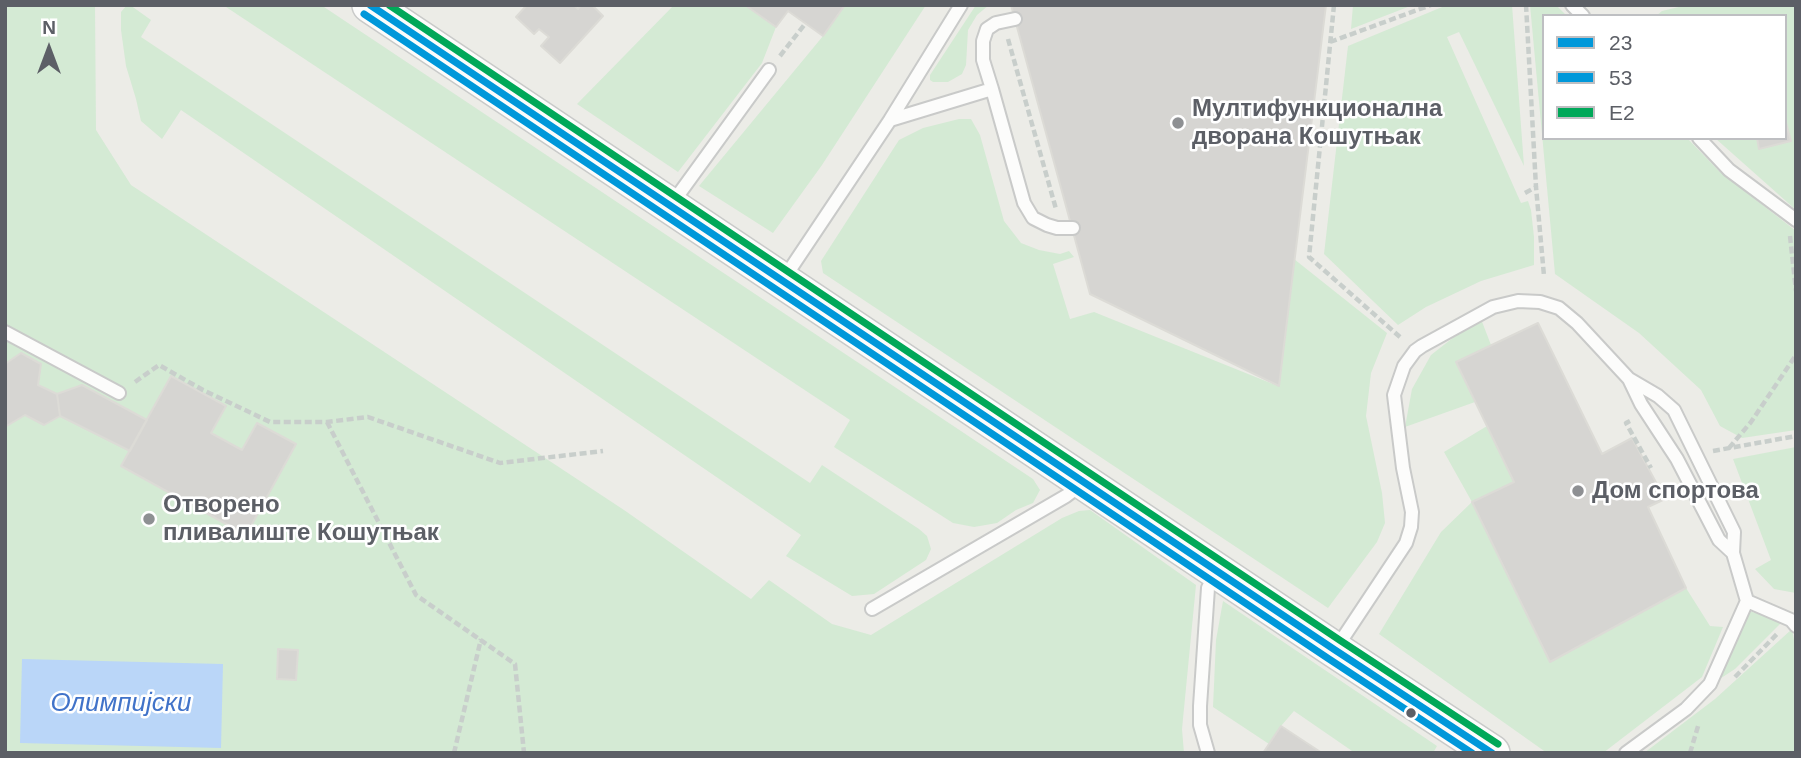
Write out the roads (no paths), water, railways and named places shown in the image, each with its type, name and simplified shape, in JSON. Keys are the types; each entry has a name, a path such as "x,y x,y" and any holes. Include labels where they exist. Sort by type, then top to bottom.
{"main road":[{"path":"370,5 1492,753"}],"lane":[{"path":"783,280 890,120 961,5"},
{"path":"1009,20 996,23 987,29 983,41 983,61 1024,203 1033,218 1057,228 1067,228"},
{"path":"671,205 769,70"},
{"path":"890,120 992,89"},
{"path":"1701,140 1729,170 1792,217"},
{"path":"1335,650 1406,543 1411,527 1412,512 1403,468 1394,396 1404,366 1422,346 1493,307 1518,301 1540,302 1559,308 1577,323 1629,379 1658,396 1674,410 1734,533 1733,553 1747,601 1710,684 1686,709 1626,753"},
{"path":"5,332 119,393"},
{"path":"1629,379 1641,404 1677,459 1719,540 1733,553"},
{"path":"872,609 1066,496 1085,482"},
{"path":"1208,753 1200,725 1200,706 1208,588 1217,571"},
{"path":"1747,601 1794,623"}],"water":[{"name":"Олимпијски","path":"22,659 223,664 221,748 20,743"}],"place":[{"name":"Мултифункционална дворана Кошутњак","path":"1178,123"},
{"name":"Дом спортова","path":"1578,491"},
{"name":"Отворено пливалиште Кошутњак","path":"149,519"}]}
